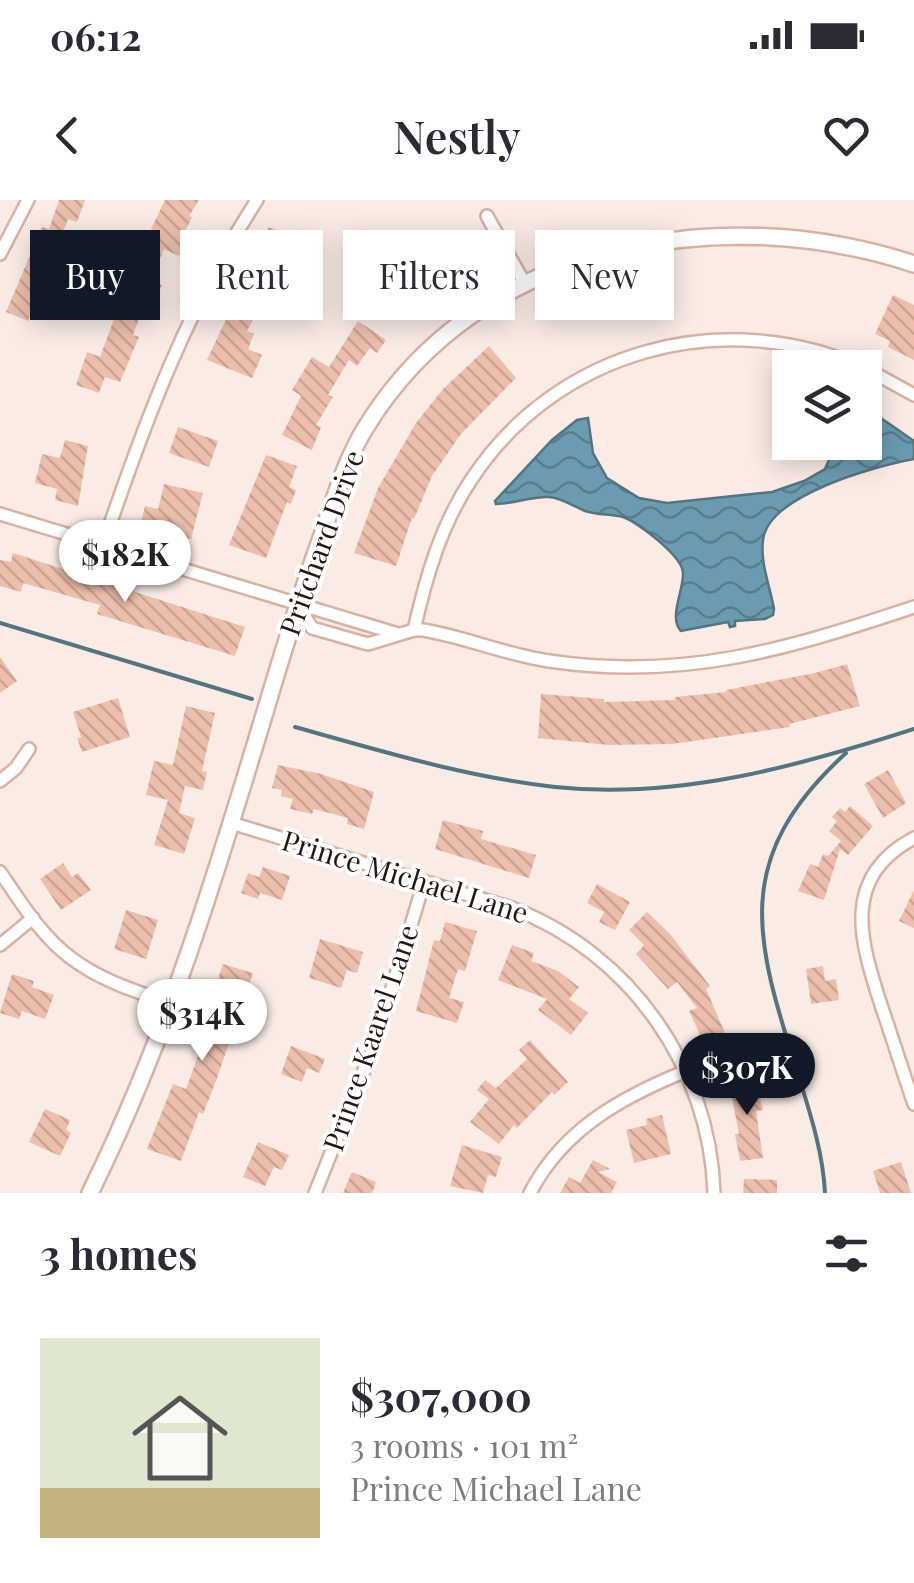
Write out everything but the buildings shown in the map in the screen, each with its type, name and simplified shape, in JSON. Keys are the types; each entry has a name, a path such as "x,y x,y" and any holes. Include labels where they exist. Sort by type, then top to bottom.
{"street":[{"path":"0,254 28,200"},
{"path":"103,545 144,426 184,330 257,200"},
{"path":"487,216 521,277"},
{"name":"Pritchard Drive","path":"90,1193 147,1073 172,1004 208,902 297,604 352,455 378,408 440,336 521,277 616,240 704,224 756,224 816,232 870,246 914,264"},
{"path":"414,630 439,541 468,483 512,429 546,399 576,380 644,350 711,338 784,342 815,350"},
{"path":"882,378 914,396"},
{"path":"0,514 399,634"},
{"path":"297,604 312,628 368,644 414,630 546,660 613,667 665,667 772,652 914,607"},
{"path":"0,781 29,750"},
{"name":"Prince Michael Lane","path":"232,824 526,913 575,940 611,969 662,1026 686,1071 704,1122 714,1193"},
{"path":"914,838 886,858 872,878 864,899 861,934 914,1104"},
{"path":"0,872 60,949 88,970 172,1004"},
{"name":"Prince Kaarel Lane","path":"315,1193 376,1038 424,882"},
{"path":"0,945 33,918"},
{"path":"530,1193 553,1157 588,1123 638,1092 686,1071"}],"water":[{"path":"588,418 593,453 607,478 639,498 667,503 772,492 825,469 829,460 882,460 882,419 914,441 914,459 826,485 783,509 769,524 763,540 773,615 735,621 735,626 730,627 728,622 681,631 676,619 683,580 681,566 659,541 623,517 590,512 554,498 502,504 495,501 552,440 577,420"}],"waterway":[{"path":"0,623 252,699"},
{"path":"295,727 489,777 601,790 647,789 738,777 827,756 914,729"},
{"path":"825,1193 815,1133 771,982 762,903 768,866 784,829 809,792 846,753"}]}
